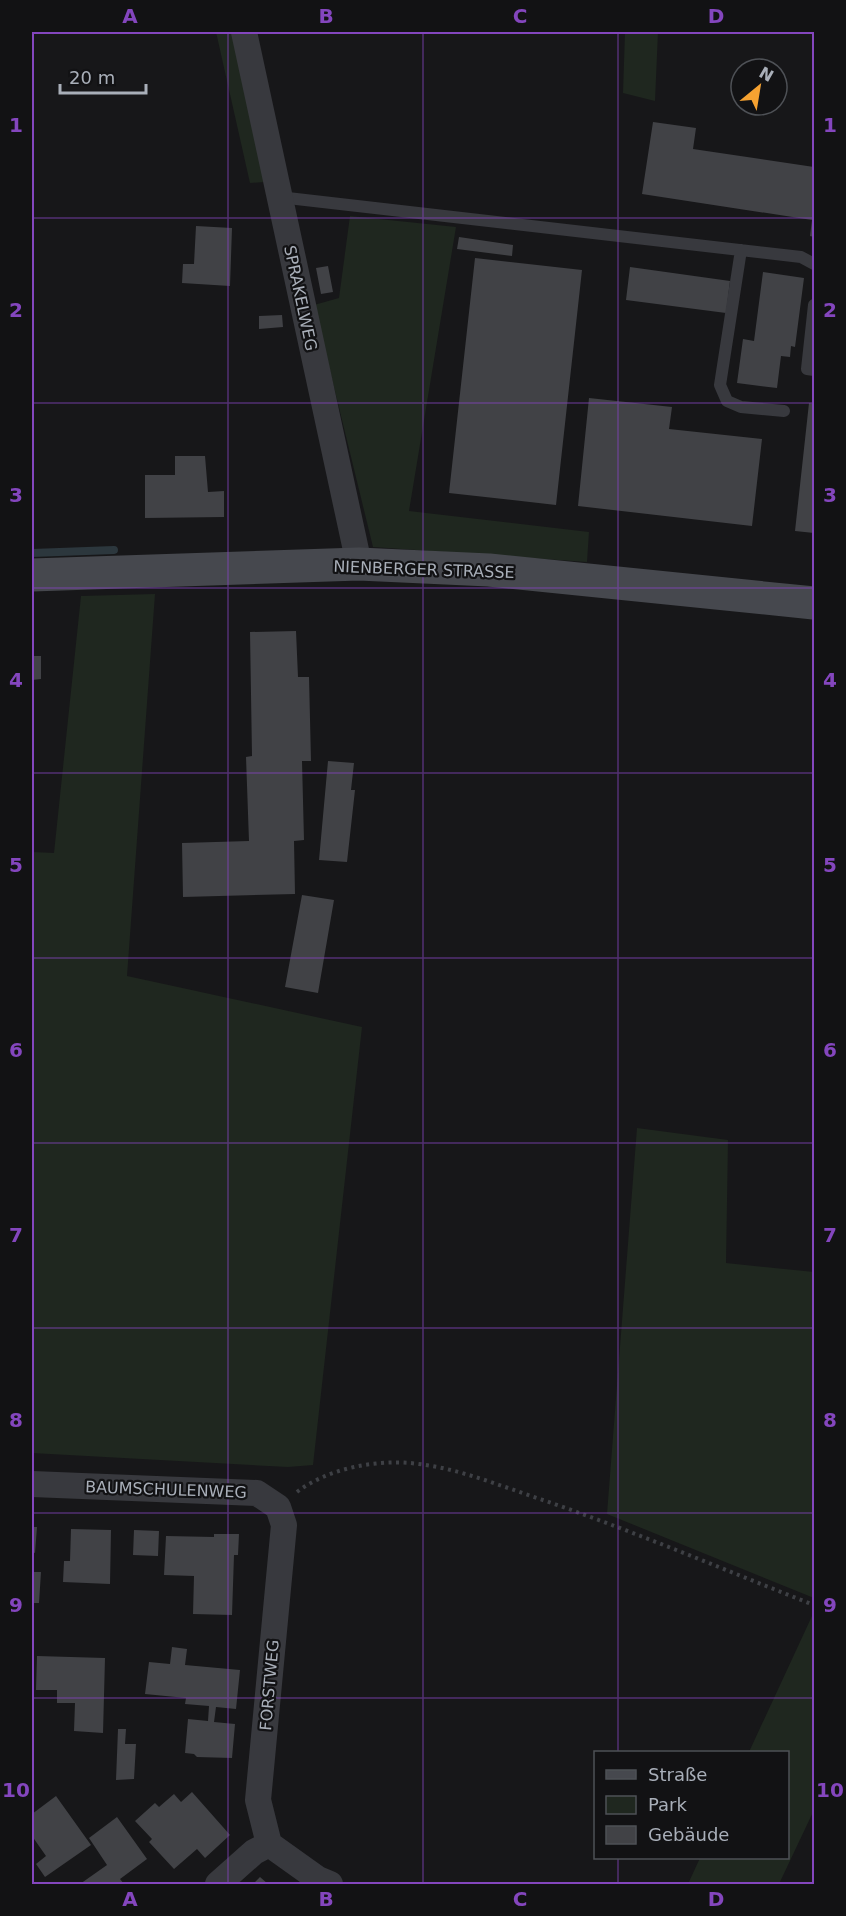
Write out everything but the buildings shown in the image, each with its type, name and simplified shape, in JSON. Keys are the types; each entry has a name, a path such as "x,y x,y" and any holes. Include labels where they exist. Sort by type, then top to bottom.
{"street":[{"name":"SPRAKELWEG","path":"244,32 359,564"},
{"name":"NIENBERGER STRASSE","path":"32,575 359,564 489,570 814,603"},
{"name":"BAUMSCHULENWEG","path":"32,1484 257,1493 281,1516"},
{"name":"FORSTWEG","path":"269,1844 258,1800 281,1516"},
{"path":"218,1884 254,1852 269,1844 318,1879 330,1884"}],"lane":[{"path":"279,197 801,257 814,264"},
{"path":"741,250 720,385 727,401 741,407 784,411"},
{"path":"814,305 807,369 814,370"}],"path":[{"path":"281,1516 305,1486 342,1469 400,1463 441,1467 479,1477 595,1518 814,1605"}],"green space":[{"path":"216,32 232,32 265,182 250,183"},
{"path":"625,32 658,32 655,101 623,93"},
{"path":"350,216 456,227 409,511 589,532 587,562 373,547 314,305 339,298"},
{"path":"155,594 127,976 362,1027 313,1465 288,1467 32,1453 32,852 54,853 81,596"},
{"path":"637,1128 728,1140 726,1263 814,1272 814,1598 607,1514"},
{"path":"812,1616 814,1618 814,1810 779,1884 688,1884 700,1859 789,1859 789,1751 749,1751"}],"waterway":[{"path":"32,553 114,550"}]}
